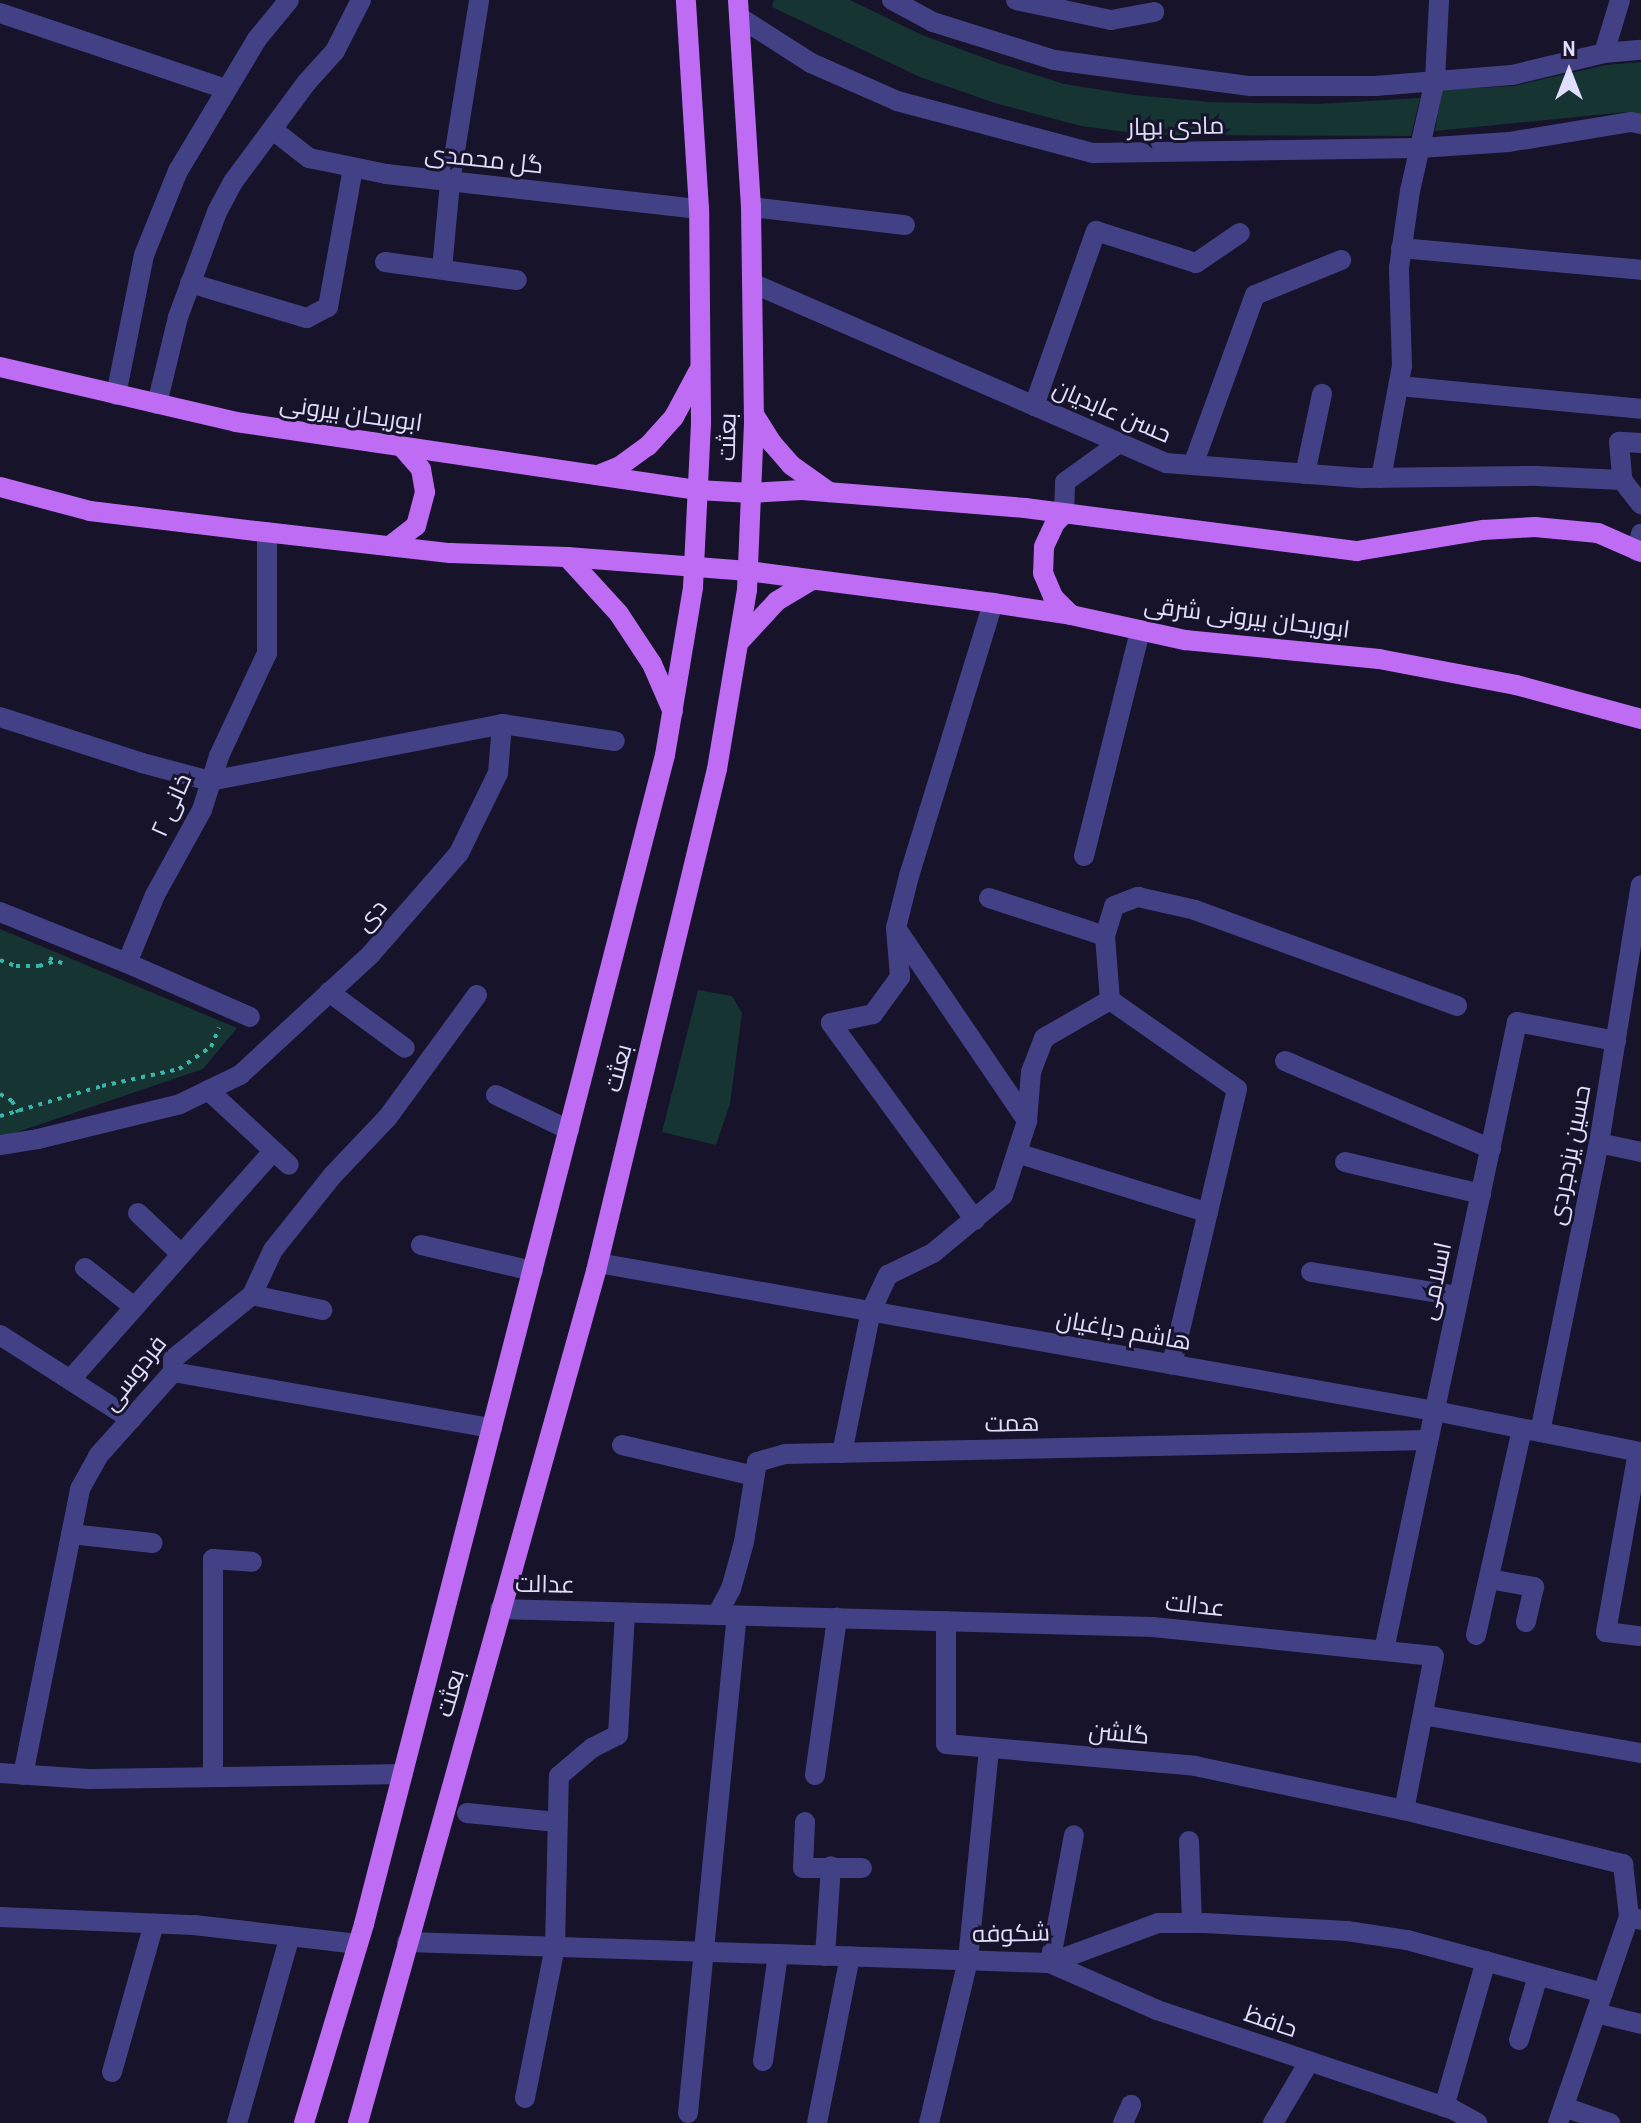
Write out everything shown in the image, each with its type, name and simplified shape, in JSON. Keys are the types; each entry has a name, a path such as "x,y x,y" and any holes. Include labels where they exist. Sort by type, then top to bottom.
{"main road":[{"name":"بعثت","path":"304,2123 358,1944 403,1774 665,755 673,712 694,566 698,490 699,209 686,0"},
{"name":"بعثت","path":"358,2123 598,1263 717,769 748,571 754,413 751,207 739,8"},
{"name":"ابوریحان بیرونی","path":"0,367 236,422 698,490 751,493"},
{"path":"598,475 620,466 648,446 674,417 700,369"},
{"path":"754,413 772,443 791,465 829,492"},
{"path":"390,546 416,526 425,492 421,469 401,446"},
{"path":"0,487 90,511 450,553 694,566"},
{"path":"751,493 829,492 1064,514 1357,551 1483,530 1535,527 1598,533 1640,546"},
{"path":"1064,514 1055,523 1044,547 1043,573 1053,597 1071,615"},
{"path":"567,557 619,614 652,664 673,712"},
{"name":"ابوریحان بیرونی شرقی","path":"694,566 993,603 1071,615 1185,640 1379,659 1516,685 1641,719"},
{"path":"738,643 777,601 810,581"}],"street":[{"path":"116,395 144,255 178,171 257,39 289,0"},
{"path":"157,404 190,283 233,182 307,82 335,51 361,0"},
{"path":"442,269 450,182 479,0"},
{"name":"مادی بهار","path":"892,0 933,22 1054,60 1250,86 1375,86 1512,75 1604,53 1641,50"},
{"path":"1016,0 1111,20 1154,12"},
{"path":"1381,478 1402,366 1401,248 1435,80 1439,0"},
{"path":"1604,53 1620,0"},
{"name":"مادی بهار","path":"739,8 811,63 897,101 1093,153 1419,148 1509,142 1631,122 1641,124"},
{"path":"0,13 226,89"},
{"name":"گل محمدی","path":"273,130 309,158 353,168 450,182 699,209"},
{"path":"190,283 307,318 328,307 353,168"},
{"path":"751,207 905,225"},
{"path":"1034,406 1096,231 1196,263 1240,233"},
{"path":"1401,248 1641,270"},
{"path":"1193,465 1255,295 1341,260"},
{"path":"385,262 517,280"},
{"name":"حسن عابدیان","path":"752,283 1166,463 1381,478 1537,476 1622,480"},
{"path":"1399,386 1641,409"},
{"path":"1305,474 1322,394"},
{"path":"1641,443 1619,442 1622,480 1641,504"},
{"path":"1064,514 1065,482 1119,443"},
{"name":"خانی ۲","path":"127,963 155,895 202,810 210,781 267,653 267,532"},
{"path":"975,1220 831,1023 873,1014 900,977 896,928 993,603"},
{"path":"1084,856 1140,631"},
{"path":"0,717 210,781 502,724 615,741"},
{"name":"دی","path":"0,1145 38,1139 180,1104 240,1075 371,954 459,853 498,773 502,724"},
{"name":"حسین یزدجردی","path":"1476,1635 1531,1430 1599,1143 1616,1041 1635,962 1641,885"},
{"path":"1110,1000 1105,936 1114,906 1138,897 1195,910 1457,1006"},
{"path":"989,898 1105,936"},
{"path":"0,912 250,1017"},
{"path":"896,928 1027,1121"},
{"path":"329,992 405,1048"},
{"name":"فردوسی","path":"23,1775 80,1489 98,1456 173,1372 173,1359 252,1295 273,1250 332,1176 388,1117 477,995"},
{"path":"842,1453 871,1311 888,1275 933,1253 1003,1195 1027,1121 1031,1072 1044,1038 1110,1000"},
{"path":"1110,1000 1237,1089 1172,1364"},
{"name":"اسلامی","path":"1384,1650 1517,1022 1616,1041"},
{"path":"1285,1061 1491,1149"},
{"path":"208,1090 289,1165"},
{"path":"496,1095 569,1130"},
{"path":"1599,1143 1641,1152"},
{"path":"70,1380 273,1151"},
{"path":"1017,1153 1208,1213"},
{"path":"1345,1162 1481,1194"},
{"path":"138,1213 181,1254"},
{"path":"421,1245 533,1271"},
{"name":"هاشم دباغیان","path":"598,1263 1435,1411 1640,1452"},
{"path":"85,1268 134,1307"},
{"path":"1311,1272 1458,1296"},
{"path":"252,1295 322,1310"},
{"path":"0,1335 131,1419"},
{"path":"173,1372 492,1428"},
{"name":"همت","path":"754,1476 757,1462 771,1458 842,1453 1428,1440"},
{"path":"622,1445 754,1476 744,1542 727,1615 705,1952 688,2113"},
{"path":"1638,1636 1606,1632 1640,1452"},
{"path":"71,1534 153,1543"},
{"path":"213,1777 213,1559 252,1562"},
{"path":"1489,1579 1534,1587 1526,1622"},
{"name":"عدالت","path":"500,1609 1153,1627 1434,1656 1404,1810"},
{"path":"525,2098 555,1947 559,1776 592,1748 618,1735 625,1613"},
{"path":"815,1775 837,1618"},
{"name":"گلشن","path":"946,1621 946,1744 1195,1766 1404,1810"},
{"path":"1423,1715 1641,1753"},
{"path":"929,2123 968,1960 989,1748"},
{"path":"0,1773 89,1779 403,1774"},
{"path":"1404,1810 1623,1864 1635,1919 1599,2003 1561,2115 1610,2123"},
{"path":"467,1813 557,1822"},
{"path":"805,1822 803,1868 862,1868"},
{"path":"1050,1963 1074,1835"},
{"path":"1189,1841 1192,1923"},
{"path":"825,1956 831,1866"},
{"path":"0,1917 154,1924 358,1944"},
{"name":"شکوفه","path":"407,1942 1050,1963 1158,1923 1347,1931 1407,1940 1538,1976 1641,2024"},
{"path":"112,2072 154,1924"},
{"path":"237,2123 290,1936"},
{"path":"763,2061 778,1954"},
{"path":"817,2123 850,1956"},
{"path":"1446,2113 1486,1961"},
{"name":"حافظ","path":"1050,1963 1157,2010 1477,2123"},
{"path":"1519,2040 1538,1976"},
{"path":"1273,2123 1309,2062"}],"path":[{"path":"41,955 68,966"},
{"path":"0,960 16,966 39,966 55,961"},
{"path":"0,1116 102,1086 179,1069 211,1047 220,1029 206,1023"},
{"path":"0,1094 12,1101 18,1112"}],"green space":[{"path":"774,0 850,0 922,35 998,63 1064,84 1134,95 1210,102 1318,104 1420,98 1411,136 1149,135 1081,126 998,104 920,77 772,7"},
{"path":"1641,62 1641,114 1627,112 1435,131 1442,90 1513,86 1606,65"},
{"path":"0,929 237,1028 203,1069 0,1138"},
{"path":"698,990 732,996 742,1013 730,1104 716,1145 662,1132"}]}
